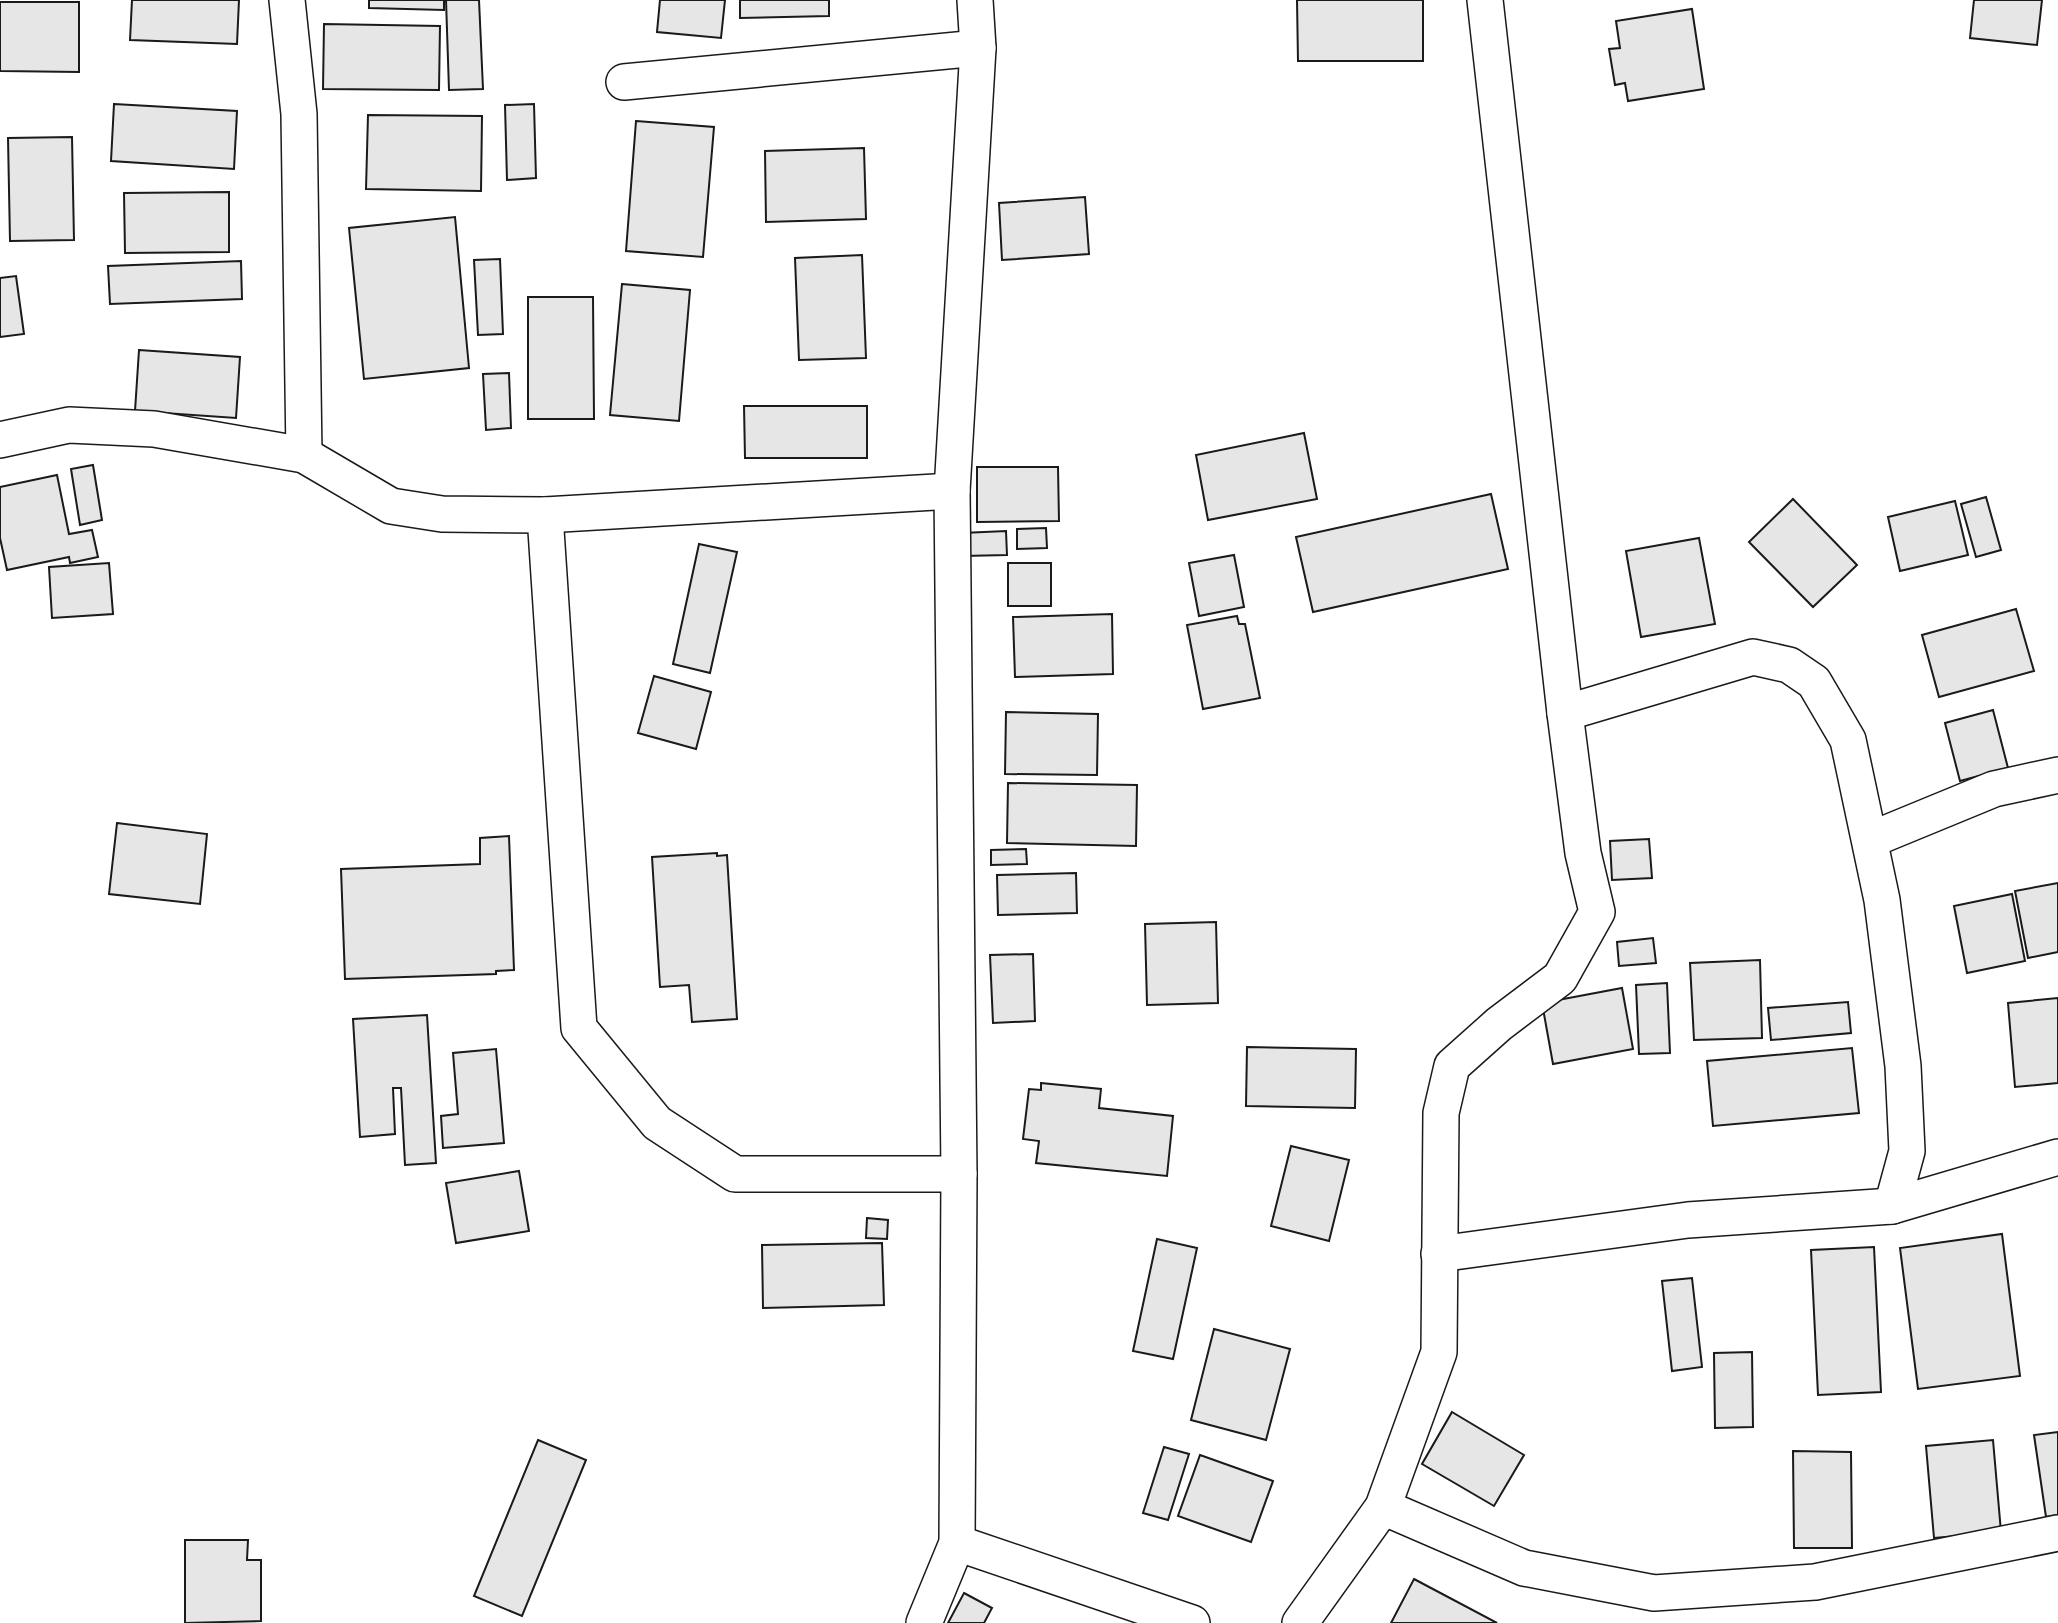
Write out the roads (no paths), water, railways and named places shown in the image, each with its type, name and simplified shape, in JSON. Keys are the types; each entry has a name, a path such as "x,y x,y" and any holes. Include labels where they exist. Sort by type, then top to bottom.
{"street":[{"path":"287,0 299,114 304,455"},
{"path":"924,1623 957,1543 960,1174 952,491 978,48 975,0"},
{"path":"1300,1623 1382,1507 1438,1352 1441,1113 1452,1066 1499,1024 1560,978 1597,912 1583,853 1565,713 1495,113 1485,0"},
{"path":"624,82 978,48"},
{"path":"0,440 69,425 154,429 304,455 391,506 442,514 545,515 952,491"},
{"path":"545,515 579,1028 657,1123 735,1174 960,1174"},
{"path":"1565,713 1753,657 1789,665 1814,682 1848,740 1882,900 1903,1066 1907,1151 1892,1206"},
{"path":"1870,840 1994,789 2058,775"},
{"path":"1439,1254 1688,1220 1892,1206 2058,1157"},
{"path":"1382,1507 1524,1568 1654,1593 1815,1582 2058,1532"},
{"path":"957,1543 1192,1623"}]}
